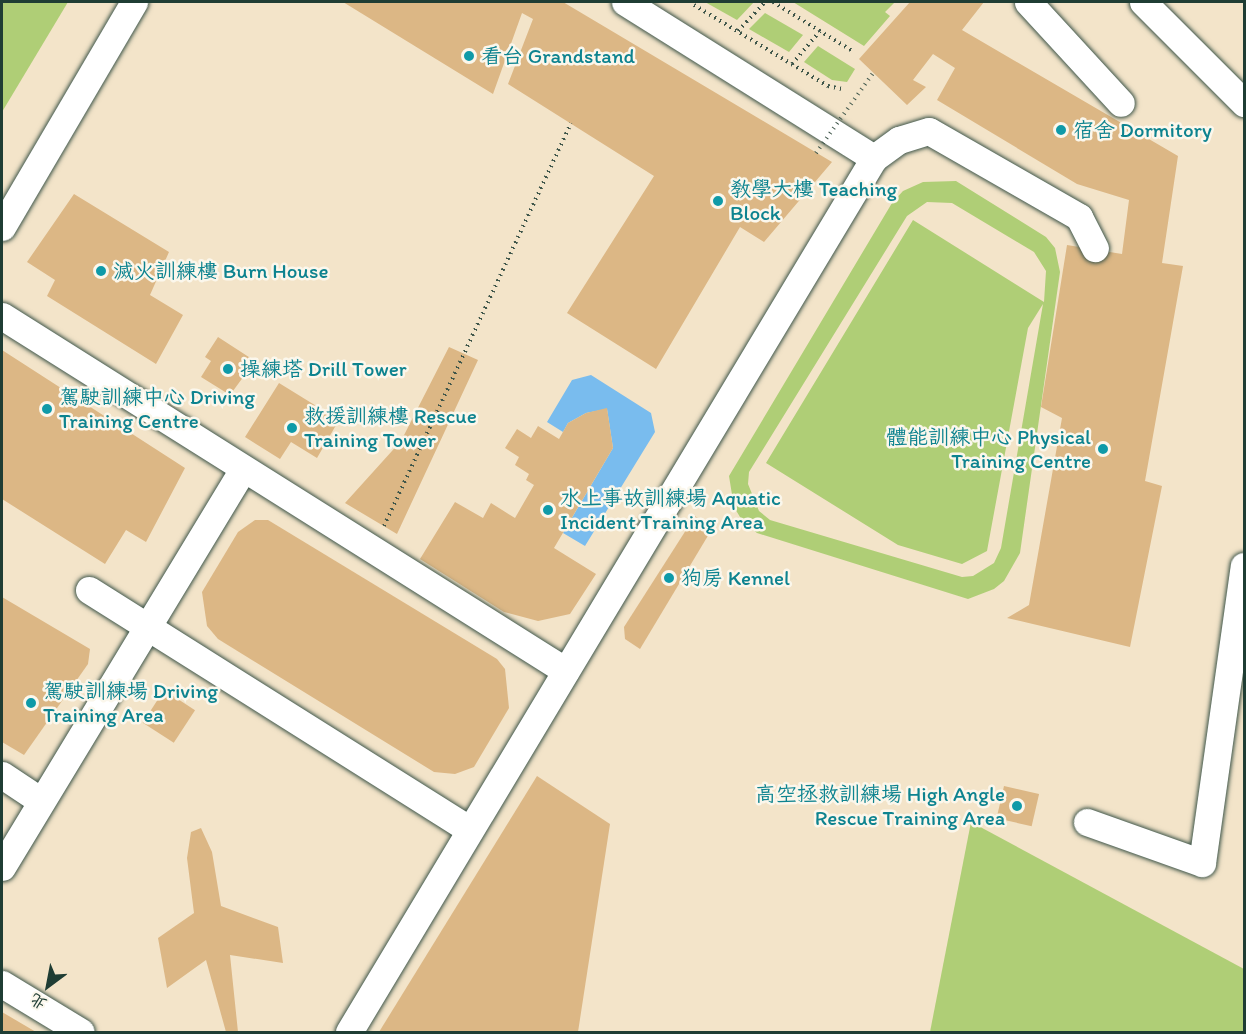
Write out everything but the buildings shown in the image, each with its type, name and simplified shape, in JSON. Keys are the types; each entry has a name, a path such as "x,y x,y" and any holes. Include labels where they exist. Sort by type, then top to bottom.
{"street":[{"path":"2,226 134,2"},
{"path":"625,2 874,158"},
{"path":"1028,2 1120,103"},
{"path":"1143,2 1245,103"},
{"path":"349,1032 874,158 899,140 929,131 1079,218 1095,248"},
{"path":"2,316 566,671"},
{"path":"2,867 243,469"},
{"path":"1087,822 1202,863 1245,566"},
{"path":"89,590 470,830"},
{"path":"2,775 41,801"},
{"path":"2,984 81,1032"}],"path":[{"path":"738,31 765,2"},
{"path":"773,2 854,52"},
{"path":"694,5 828,86 843,89"},
{"path":"792,64 820,31"},
{"path":"816,153 873,73"},
{"path":"384,526 571,123"}],"green space":[{"path":"2,2 68,2 2,112"},
{"path":"705,2 754,2 737,20"},
{"path":"793,2 895,2 885,12 890,16 864,46"},
{"path":"765,13 803,35 789,52 749,29"},
{"path":"818,46 855,69 847,82 832,80 804,62"},
{"path":"956,181 1046,237 1055,248 1060,272 1020,553 1004,581 994,589 968,599 757,533 743,522 734,507 729,476 892,203 903,191 923,182","holes":["927,202 952,203 1034,252 1046,271 1044,302 913,220 766,463 898,545 962,564 987,551 1028,328 1043,304 1001,548 994,563 973,576 962,577 770,520 759,511 748,484 749,472 907,216"]},
{"path":"971,822 1244,969 1244,1032 930,1032"}],"water":[{"path":"591,375 651,413 655,432 585,546 563,533 613,448 607,409 586,413 568,423 563,432 547,422 572,380"}],"place":[{"name":"看台 Grandstand","path":"469,56"},
{"name":"宿舍 Dormitory","path":"1061,130"},
{"name":"教學大樓 Teaching Block","path":"718,201"},
{"name":"滅火訓練樓 Burn House","path":"101,271"},
{"name":"操練塔 Drill Tower","path":"228,369"},
{"name":"駕駛訓練中心 Driving Training Centre","path":"47,409"},
{"name":"救援訓練樓 Rescue Training Tower","path":"292,428"},
{"name":"體能訓練中心 Physical Training Centre","path":"1103,449"},
{"name":"水上事故訓練場 Aquatic Incident Training Area","path":"548,510"},
{"name":"狗房 Kennel","path":"669,578"},
{"name":"駕駛訓練場 Driving Training Area","path":"31,703"},
{"name":"高空拯救訓練場 High Angle Rescue Training Area","path":"1017,806"}]}
